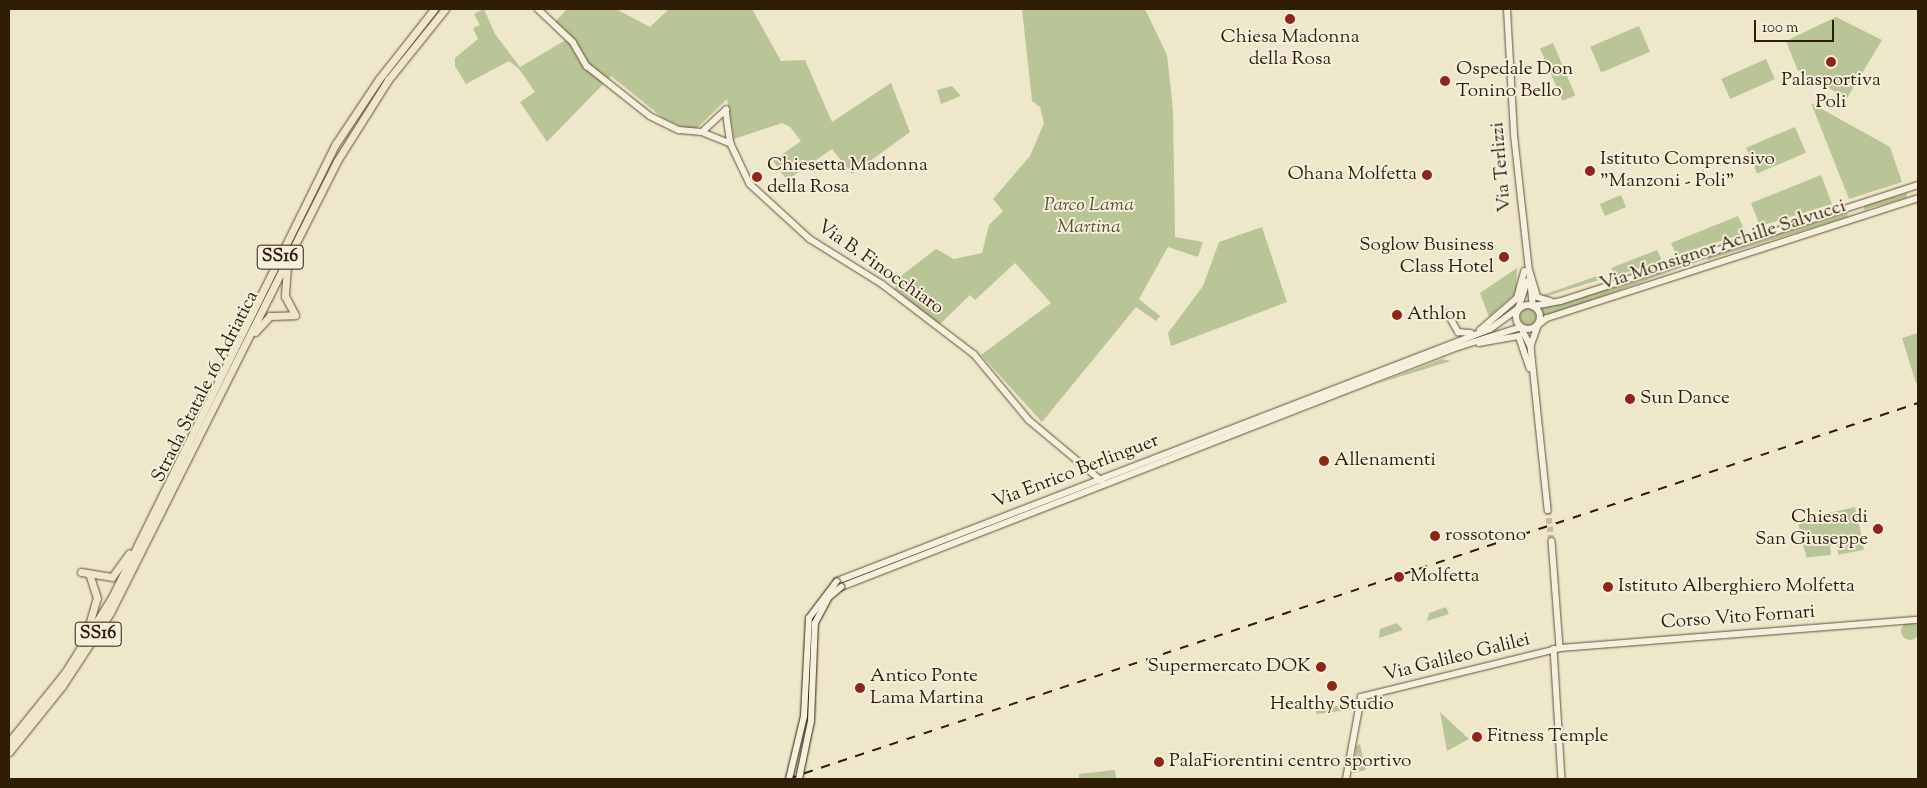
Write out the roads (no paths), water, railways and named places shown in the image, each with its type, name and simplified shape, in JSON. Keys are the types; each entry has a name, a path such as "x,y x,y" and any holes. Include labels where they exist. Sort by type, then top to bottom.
{"highway":[{"name":"Strada Statale 16 Adriatica","path":"9,742 77,654 150,520 335,145 379,78 434,9"},
{"name":"Strada Statale 16 Adriatica","path":"9,753 110,613 337,162 388,80 445,9"},
{"name":"SS16","path":"245,344 270,316 295,315 285,296 288,257"},
{"path":"81,572 90,576 107,578 116,574 150,520"},
{"path":"77,654 97,598 90,576"}],"main road":[{"name":"Via Terlizzi","path":"1507,9 1526,262 1533,306"},
{"name":"Via Monsignor Achille Salvucci","path":"1533,306 1565,300 1915,186"},
{"name":"Via Monsignor Achille Salvucci","path":"1538,325 1548,318 1918,198"},
{"name":"Via Terlizzi","path":"1526,262 1537,297 1565,300"},
{"name":"Via Terlizzi","path":"1448,314 1462,334 1480,330 1517,298 1526,262"},
{"name":"Via Terlizzi","path":"1518,309 1528,281"},
{"path":"1533,306 1541,316 1538,325 1530,329 1520,327 1516,316 1518,309 1533,306"},
{"name":"Via Enrico Berlinguer","path":"799,779 811,721 815,623 829,597 839,584 1096,478 1470,337 1518,309"},
{"name":"Via Enrico Berlinguer","path":"839,584 1107,483 1455,348 1520,327"},
{"path":"789,779 804,716 809,618 839,584"}],"street":[{"path":"538,9 574,42 587,66 650,116 679,130 702,132 731,144"},
{"name":"Via B. Finocchiaro","path":"702,132 726,110 731,144 750,184 810,240 882,284 981,360 1029,420 1096,478 1107,483"},
{"path":"1538,325 1531,347 1532,371 1548,510"},
{"path":"1520,327 1531,347"},
{"path":"1455,348 1518,336 1532,371"},
{"path":"1552,541 1562,779"},
{"name":"Corso Vito Fornari","path":"1557,649 1918,620"},
{"name":"Via Galileo Galilei","path":"1345,779 1360,698 1557,649"}],"tunnel":[{"path":"1548,510 1552,541"}],"railway":[{"path":"787,779 1918,403"}],"place":[{"name":"Chiesa Madonna della Rosa","path":"1290,19"},
{"name":"Palasportiva Poli","path":"1831,62"},
{"name":"Ospedale Don Tonino Bello","path":"1445,81"},
{"name":"Istituto Comprensivo \"Manzoni - Poli\"","path":"1590,171"},
{"name":"Ohana Molfetta","path":"1427,175"},
{"name":"Chiesetta Madonna della Rosa","path":"757,177"},
{"name":"Soglow Business Class Hotel","path":"1504,257"},
{"name":"Athlon","path":"1397,315"},
{"name":"Sun Dance","path":"1630,399"},
{"name":"Allenamenti","path":"1324,461"},
{"name":"Chiesa di San Giuseppe","path":"1878,529"},
{"name":"rossotono","path":"1435,536"},
{"name":"Molfetta","path":"1399,577"},
{"name":"Istituto Alberghiero Molfetta","path":"1608,587"},
{"name":"Supermercato DOK","path":"1321,667"},
{"name":"Healthy Studio","path":"1332,686"},
{"name":"Antico Ponte Lama Martina","path":"860,688"},
{"name":"Fitness Temple","path":"1477,737"},
{"name":"PalaFiorentini centro sportivo","path":"1159,762"}],"park label":[{"name":"Parco Lama Martina","path":"1089,217"}]}
